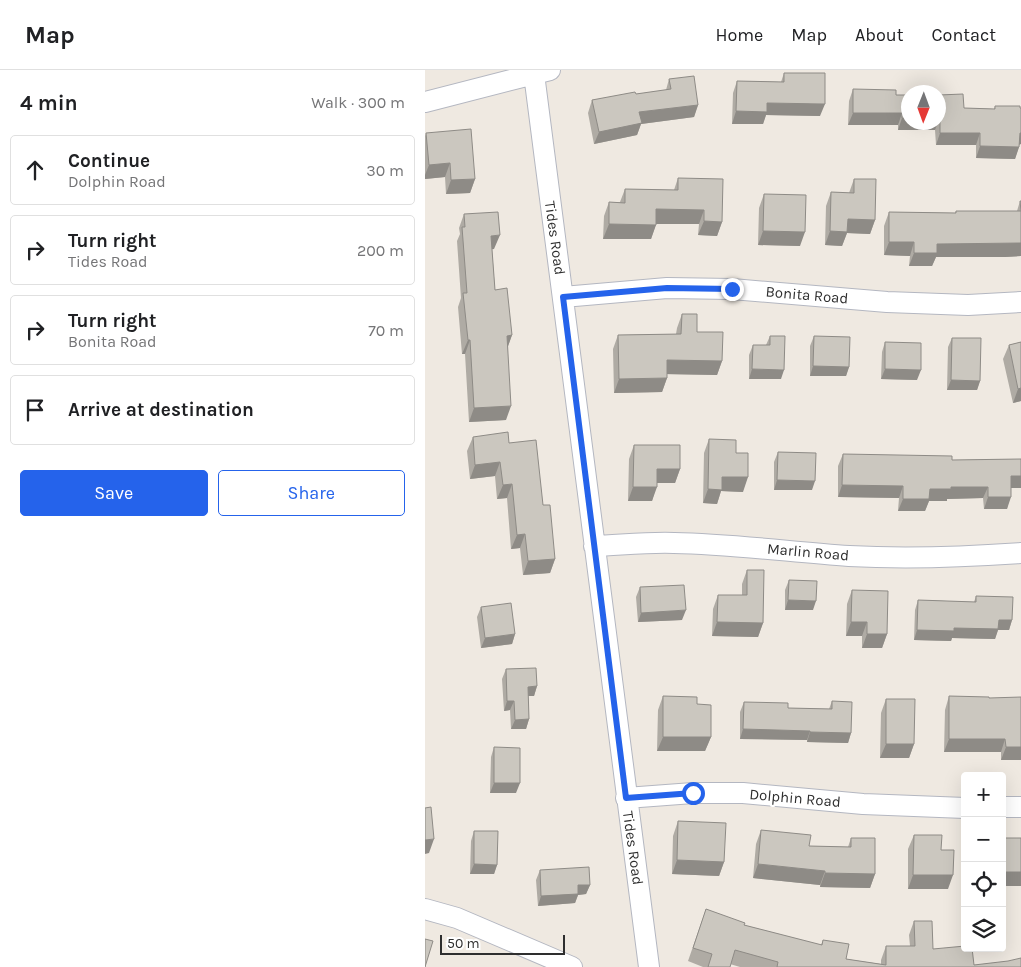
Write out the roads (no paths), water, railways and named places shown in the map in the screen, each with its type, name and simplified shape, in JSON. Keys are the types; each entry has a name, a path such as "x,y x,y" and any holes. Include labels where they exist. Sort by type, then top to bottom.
{"street":[{"path":"425,102 542,72"},
{"name":"Tides Road","path":"542,72 563,297 649,967"},
{"name":"Bonita Road","path":"563,297 667,288 732,289 887,302 968,304 1021,302"},
{"name":"Marlin Road","path":"594,546 673,543 850,556 919,557 1021,553"},
{"name":"Dolphin Road","path":"626,798 693,793 743,793 863,804 961,808"},
{"path":"1006,807 1021,807"},
{"path":"425,910 457,918 572,967"}]}
